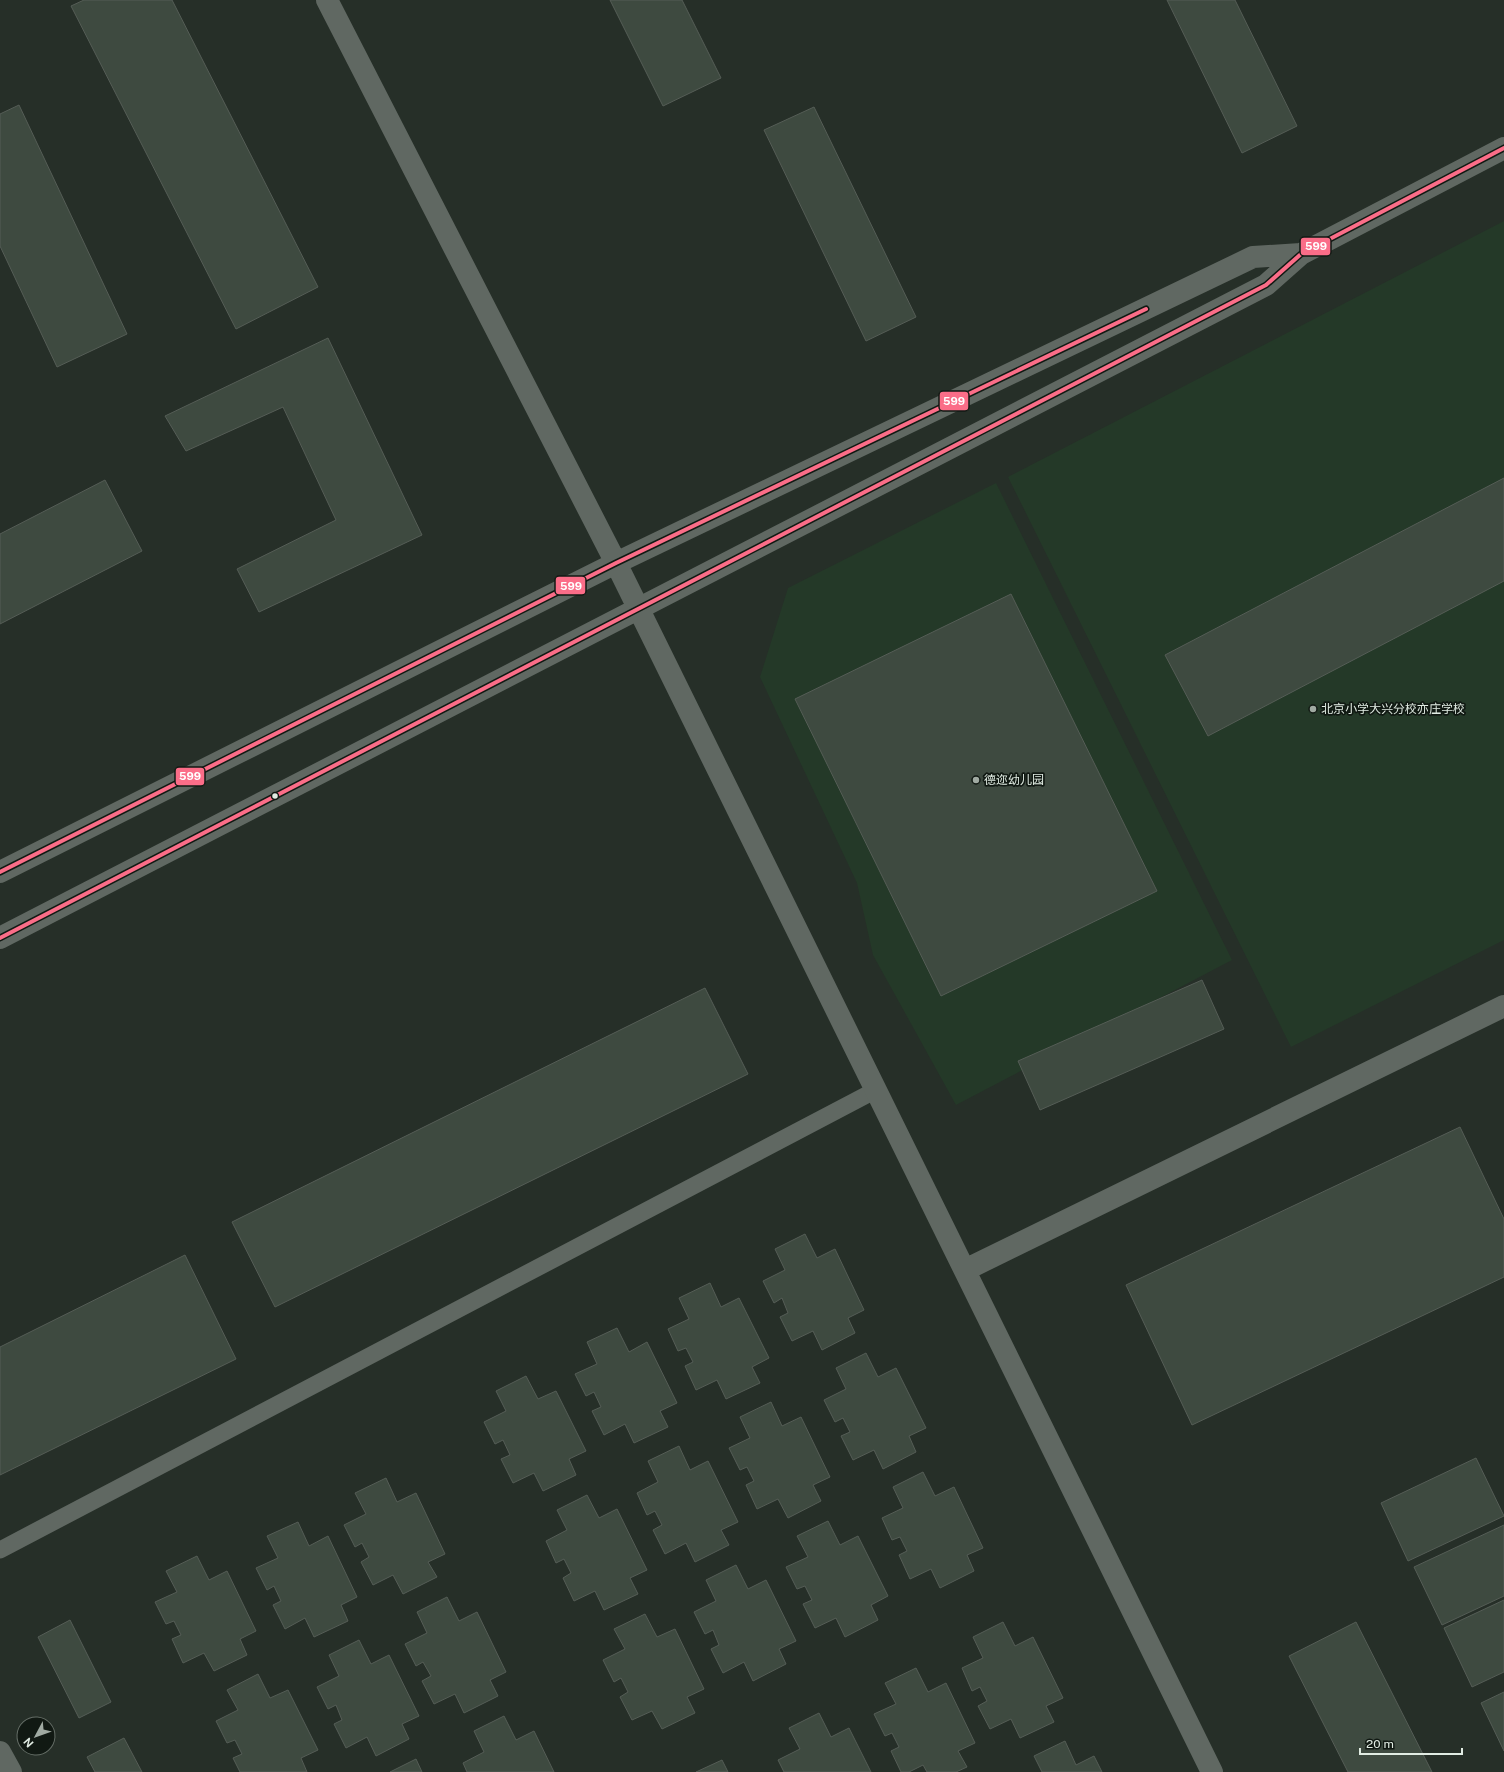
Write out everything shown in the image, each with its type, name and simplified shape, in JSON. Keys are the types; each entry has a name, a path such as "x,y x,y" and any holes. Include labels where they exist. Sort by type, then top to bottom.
{"street":[{"path":"327,0 616,563 1212,1772"},
{"path":"0,938 1266,285 1302,254 1504,148"},
{"path":"0,872 616,563 1253,257 1302,254"},
{"path":"965,1270 1504,1006"},
{"path":"0,1752 11,1772"}],"lane":[{"path":"0,1550 876,1090"}],"shaded area":[{"name":"北京小学大兴分校亦庄学校","path":"1504,221 1504,940 1291,1047 1008,477"},
{"name":"德迩幼儿园","path":"996,483 1232,960 956,1105 873,955 857,883 760,677 788,588"}],"building":[{"path":"84,0 172,0 318,287 236,329 71,6"},
{"path":"610,0 682,0 721,78 663,106"},
{"path":"1167,0 1235,0 1297,126 1242,153"},
{"path":"19,105 127,334 57,367 0,246 0,114"},
{"path":"814,107 916,317 866,341 764,130"},
{"path":"328,338 422,535 259,612 237,569 336,520 283,407 186,451 165,416"},
{"path":"1504,478 1504,581 1208,736 1165,655"},
{"path":"105,480 142,551 0,624 0,534"},
{"path":"1011,594 1157,891 941,996 795,699"},
{"path":"1202,980 1224,1029 1040,1110 1018,1061"},
{"path":"705,988 748,1074 275,1307 232,1222"},
{"path":"1460,1127 1504,1219 1504,1277 1192,1425 1126,1285"},
{"path":"805,1234 817,1258 835,1249 864,1310 848,1318 855,1333 822,1350 813,1331 792,1341 780,1317 788,1313 782,1298 774,1303 763,1281 785,1270 775,1249"},
{"path":"185,1255 236,1359 0,1475 0,1347"},
{"path":"710,1283 721,1307 739,1298 769,1358 752,1367 760,1383 726,1399 717,1380 696,1390 685,1366 693,1362 686,1348 678,1351 668,1329 689,1319 679,1298"},
{"path":"617,1328 629,1352 647,1342 677,1403 660,1411 668,1427 634,1443 625,1424 604,1435 592,1411 601,1407 594,1392 586,1396 575,1374 597,1364 587,1342"},
{"path":"866,1353 878,1377 896,1368 926,1428 909,1436 916,1452 883,1469 874,1450 853,1460 841,1436 850,1432 843,1418 835,1422 824,1400 846,1389 836,1368"},
{"path":"526,1376 538,1399 556,1391 586,1451 569,1459 576,1475 543,1491 534,1473 513,1483 501,1459 510,1455 503,1440 495,1444 484,1422 506,1411 496,1391"},
{"path":"771,1402 782,1426 801,1417 830,1477 813,1485 821,1501 788,1518 778,1499 757,1509 746,1485 754,1481 747,1467 740,1470 729,1448 750,1438 740,1417"},
{"path":"679,1446 690,1470 708,1461 738,1522 721,1530 729,1545 695,1562 686,1543 665,1554 653,1530 662,1525 655,1511 647,1515 637,1493 658,1482 648,1461"},
{"path":"1476,1458 1504,1516 1408,1561 1381,1503"},
{"path":"923,1472 935,1496 954,1487 983,1548 967,1555 974,1571 940,1588 931,1569 910,1579 899,1555 907,1551 900,1537 892,1540 882,1518 903,1508 893,1487"},
{"path":"386,1478 397,1502 416,1493 445,1554 428,1562 437,1577 403,1594 393,1575 373,1585 361,1562 369,1557 362,1543 355,1547 344,1525 366,1514 355,1493"},
{"path":"587,1495 599,1518 617,1509 647,1570 630,1578 638,1594 604,1610 595,1591 574,1601 563,1578 571,1573 564,1559 556,1563 546,1541 567,1530 557,1510"},
{"path":"828,1521 840,1545 858,1536 888,1596 871,1605 878,1620 845,1637 836,1618 815,1628 803,1604 812,1600 805,1586 797,1589 786,1567 808,1557 797,1536"},
{"path":"298,1522 309,1546 328,1536 357,1597 341,1605 348,1621 314,1637 305,1618 285,1629 273,1605 281,1601 274,1586 267,1590 256,1568 278,1558 267,1536"},
{"path":"1504,1525 1504,1596 1442,1625 1414,1567"},
{"path":"197,1556 209,1580 227,1571 256,1631 240,1639 247,1655 214,1671 204,1653 183,1663 172,1639 181,1635 174,1621 166,1624 155,1602 177,1592 166,1571"},
{"path":"736,1565 748,1589 766,1580 796,1641 779,1649 786,1664 753,1681 744,1662 723,1673 711,1649 719,1645 713,1630 705,1634 694,1612 716,1601 706,1580"},
{"path":"447,1597 459,1621 477,1612 506,1672 490,1680 498,1696 464,1713 455,1694 434,1704 422,1681 431,1676 423,1662 416,1666 405,1644 427,1633 417,1612"},
{"path":"1504,1600 1504,1672 1472,1687 1444,1628"},
{"path":"645,1614 657,1637 675,1629 704,1689 687,1697 695,1713 662,1729 652,1711 632,1720 620,1697 628,1692 621,1678 614,1682 603,1660 625,1649 614,1629"},
{"path":"70,1620 111,1702 79,1718 38,1637"},
{"path":"1003,1622 1015,1646 1033,1637 1063,1698 1046,1706 1054,1722 1020,1738 1011,1719 990,1729 978,1706 987,1701 980,1687 972,1691 962,1668 983,1658 973,1637"},
{"path":"1356,1622 1432,1772 1348,1772 1289,1656"},
{"path":"359,1640 371,1664 389,1655 419,1716 402,1724 409,1739 376,1756 367,1737 346,1748 334,1724 342,1720 336,1705 328,1709 317,1687 339,1676 329,1655"},
{"path":"916,1668 928,1692 946,1683 975,1743 958,1751 967,1767 956,1772 927,1772 923,1765 909,1772 901,1772 891,1751 899,1747 892,1733 885,1736 874,1714 896,1704 885,1683"},
{"path":"258,1674 270,1698 288,1690 318,1750 301,1758 307,1772 240,1772 233,1758 242,1754 235,1740 227,1743 216,1721 238,1710 227,1690"},
{"path":"1504,1692 1504,1751 1481,1703"},
{"path":"819,1713 831,1737 849,1728 871,1772 784,1772 778,1760 800,1749 789,1728"},
{"path":"504,1716 516,1740 534,1731 554,1772 467,1772 463,1763 484,1752 474,1731"},
{"path":"124,1738 142,1772 95,1772 87,1757"},
{"path":"1065,1741 1076,1765 1094,1756 1102,1772 1042,1772 1034,1756"},
{"path":"416,1759 422,1772 390,1772"},
{"path":"722,1760 728,1772 696,1772"}],"transit line":[{"name":"599","path":"0,938 1266,285 1301,254 1504,148"},
{"name":"599","path":"0,872 616,563 1146,309"}],"place":[{"name":"北京小学大兴分校亦庄学校","path":"1313,709"},
{"name":"德迩幼儿园","path":"976,780"}]}
